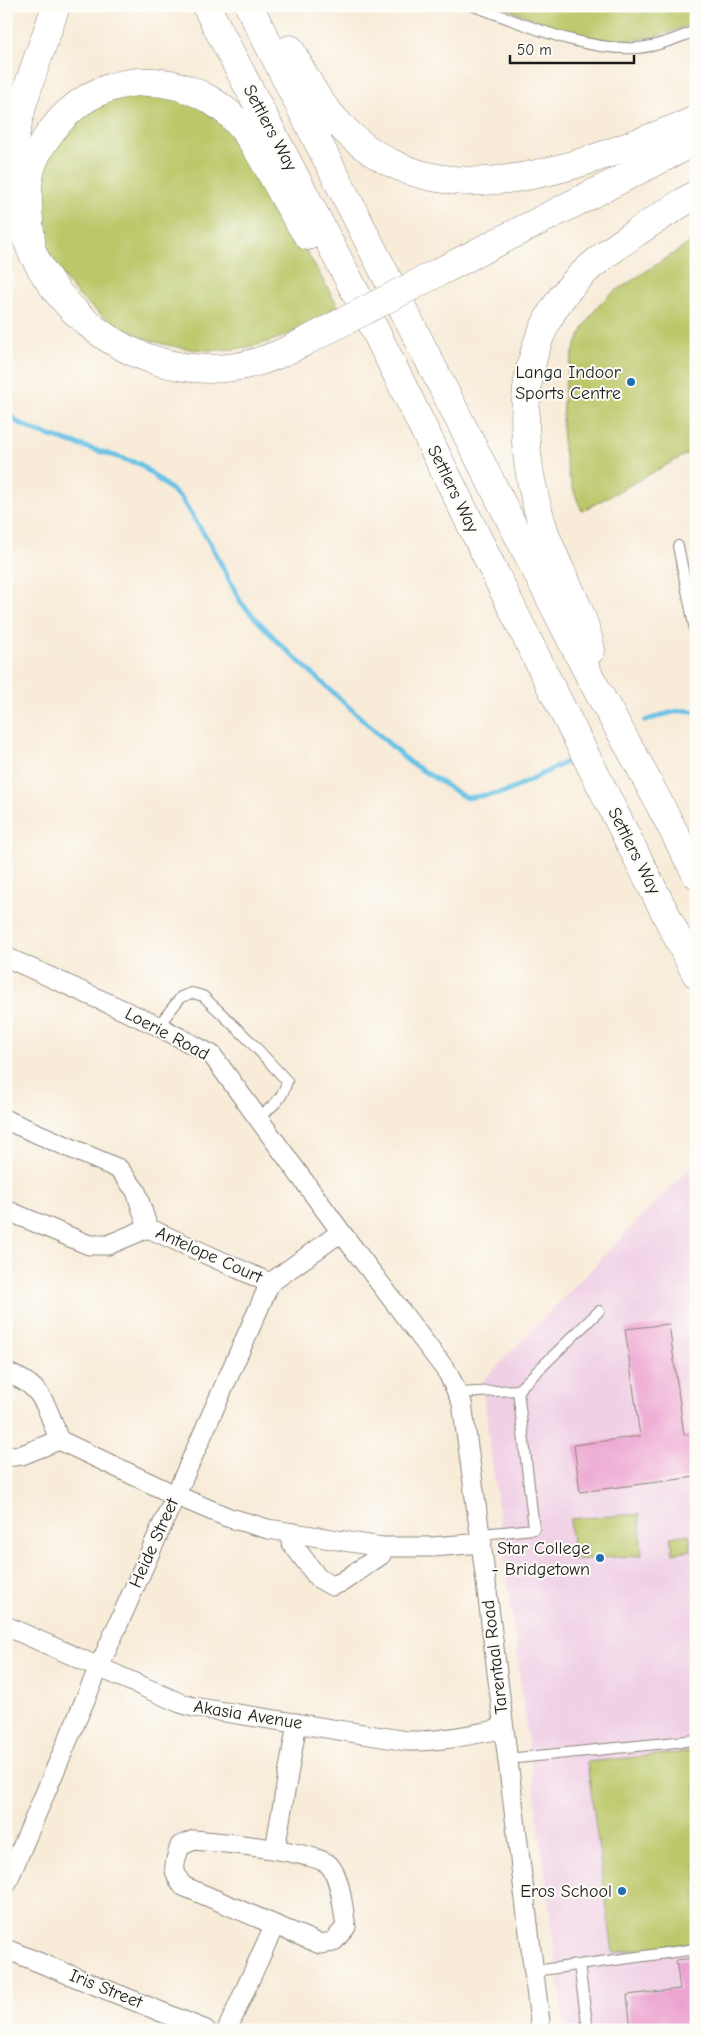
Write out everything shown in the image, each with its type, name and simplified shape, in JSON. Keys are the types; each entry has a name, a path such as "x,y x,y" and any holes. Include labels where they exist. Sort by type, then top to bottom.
{"highway":[{"path":"56,6 17,128 12,165 15,204 32,252 64,302 100,334 128,350 156,360 196,367 236,367 283,353 696,141"},
{"name":"Settlers Way","path":"206,6 372,324 567,720 696,974"},
{"name":"Settlers Way","path":"249,6 595,687 638,763 696,874"},
{"path":"265,6 322,104 342,127 365,147 391,164 419,174 447,181 477,182 503,180 609,154 696,120"},
{"path":"32,252 29,206 30,172 43,142 62,117 84,99 113,86 143,81 171,84 199,93 222,108 244,130 301,227 372,324"},
{"path":"595,687 592,654 586,633 572,594 544,531 530,479 525,445 525,421 530,365 538,339 549,318 576,281 590,267 616,248 696,194"}],"street":[{"name":"Loerie Road","path":"6,957 158,1026 212,1055 341,1232"},
{"name":"Antelope Court","path":"6,1120 119,1169 136,1191 148,1228"},
{"name":"Antelope Court","path":"6,1210 89,1245 108,1245 148,1228 270,1282"},
{"path":"270,1282 341,1232"},
{"name":"Tarentaal Road","path":"341,1232 448,1373 458,1393 463,1410 481,1539 541,2030"},
{"name":"Heide Street","path":"6,1886 99,1667 270,1282"},
{"path":"6,1372 32,1386 38,1393 51,1418 59,1440 175,1495 234,1520 268,1529 382,1547 432,1547 481,1539"},
{"path":"6,1457 22,1455 59,1440"},
{"path":"293,1533 292,1542 318,1578 332,1586 342,1582 381,1555 382,1547"},
{"name":"Akasia Avenue","path":"6,1626 187,1705 390,1739 420,1741 503,1729"},
{"path":"275,1849 297,1723"},
{"path":"194,1840 275,1849 319,1859 329,1864 337,1879 346,1927 333,1942 320,1944 274,1926 184,1886 175,1877 174,1862 180,1846 194,1840"},
{"path":"227,2030 274,1926"},
{"name":"Iris Street","path":"6,1949 206,2030"}],"lane":[{"path":"474,6 575,41 599,46 638,48 671,41 696,31"},
{"path":"678,546 696,635"},
{"path":"158,1026 181,997 192,993 203,996 287,1080 284,1094 275,1105 258,1117"},
{"path":"458,1393 518,1390 599,1311"},
{"path":"481,1539 534,1529 518,1390"},
{"path":"507,1759 696,1740"},
{"path":"534,1971 696,1949"},
{"path":"579,1965 588,2030"}],"shaded area":[{"name":"Star College - Bridgetown","path":"688,1169 696,1197 696,2030 565,2030 482,1382"}],"green space":[{"path":"499,6 696,6 696,22 668,33 642,39 619,40 596,38 574,33"},
{"path":"126,90 191,98 245,145 338,306 297,330 271,341 244,348 217,350 189,349 162,344 137,335 113,322 90,306 71,287 54,263 47,246 36,210 36,198 54,135"},
{"name":"Langa Indoor Sports Centre","path":"696,239 696,449 582,511 574,491 565,457 562,414 568,369 575,347 584,326 596,309 611,294"},
{"path":"639,1514 642,1555 573,1560 570,1519"},
{"path":"689,1534 691,1550 673,1553 671,1537"},
{"path":"696,1751 696,1943 613,1953 587,1762"}],"building":[{"path":"669,1324 684,1435 696,1433 696,1477 580,1492 574,1445 640,1436 625,1329"},
{"path":"696,1958 696,2030 631,2030 627,1995 680,1989 676,1960"}],"waterway":[{"path":"6,411 17,422 38,432 140,464 181,498 213,548 241,603 279,643 409,762 466,798 506,792 566,762"},
{"path":"645,721 677,711 696,712"}],"place":[{"name":"Langa Indoor Sports Centre","path":"631,382"},
{"name":"Star College - Bridgetown","path":"600,1558"},
{"name":"Eros School","path":"622,1891"}]}
